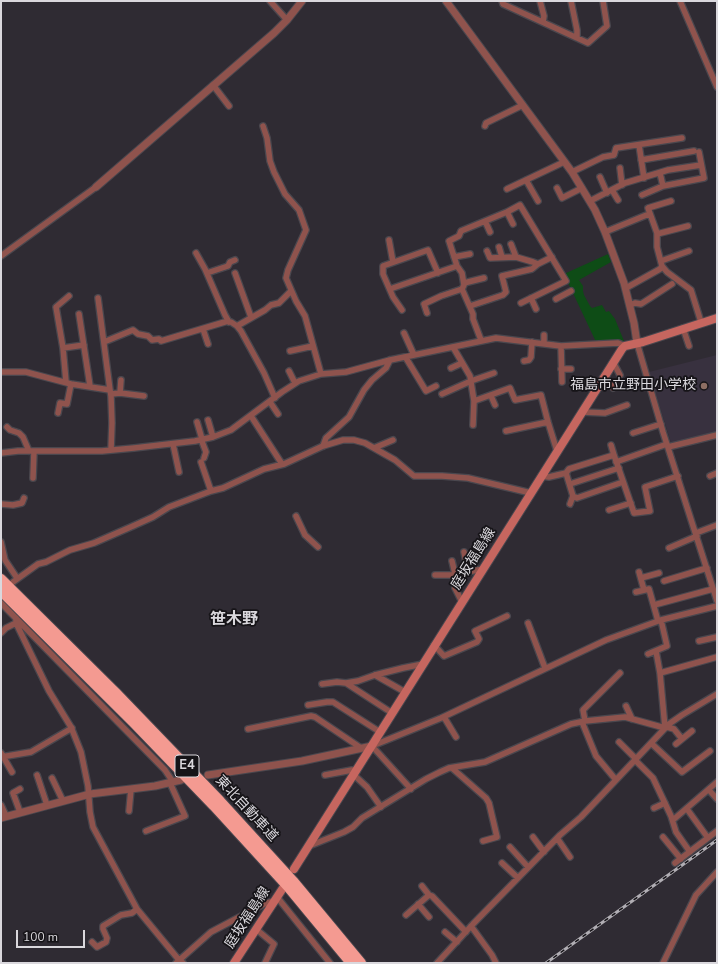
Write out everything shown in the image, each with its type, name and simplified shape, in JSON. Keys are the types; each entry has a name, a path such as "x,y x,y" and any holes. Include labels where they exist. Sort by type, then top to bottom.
{"highway":[{"name":"東北自動車道","path":"1,579 220,800 294,881 361,963"},
{"name":"東北自動車道","path":"1,590 133,722 214,806 289,888 351,963"}],"main road":[{"path":"625,346 717,318"},
{"name":"庭坂福島線","path":"294,869 356,773 380,732 541,476 582,414 613,362 625,346"},
{"name":"庭坂福島線","path":"234,963 283,888"}],"street":[{"path":"270,1 287,20"},
{"path":"1,256 96,187 274,33 287,20 302,1"},
{"path":"446,1 572,172 590,201 605,232 626,288 637,343 717,601"},
{"path":"502,1 503,4 588,42 607,26 603,1"},
{"path":"540,1 544,16 543,22"},
{"path":"571,1 577,30 577,38"},
{"path":"680,1 717,87"},
{"path":"214,85 229,106"},
{"path":"485,126 486,123 523,105"},
{"path":"263,126 267,138 270,161 274,172 285,194 300,210 306,230 287,276 287,281 305,316 321,374"},
{"path":"572,172 603,157 614,155 616,148 682,138"},
{"path":"638,145 644,178"},
{"path":"641,160 696,152 704,178 663,186 642,195"},
{"path":"507,188 564,162"},
{"path":"590,201 625,183 660,173 701,165"},
{"path":"620,168 622,185"},
{"path":"660,173 663,186"},
{"path":"600,177 618,200"},
{"path":"526,180 538,201"},
{"path":"557,188 562,198 582,188"},
{"path":"671,201 648,208 657,234 657,247 662,264 667,272 691,290 701,322"},
{"path":"481,340 463,286 462,273 456,266 449,241 459,236 461,231 520,205 566,281 520,303"},
{"path":"507,212 512,224"},
{"path":"605,232 649,214"},
{"path":"486,221 490,232"},
{"path":"657,234 688,226"},
{"path":"389,240 393,262"},
{"path":"511,244 516,257"},
{"path":"499,247 502,257"},
{"path":"402,310 393,297 383,274 383,266 428,250 438,273"},
{"path":"487,251 490,258 516,257 538,264"},
{"path":"626,288 660,269 662,264 689,252"},
{"path":"196,253 207,273 225,315 229,322 237,326 244,335 275,398"},
{"path":"454,257 470,254"},
{"path":"470,306 506,292 502,276 532,268 552,257"},
{"path":"207,273 228,266 230,262 235,260"},
{"path":"390,289 456,266"},
{"path":"235,273 251,317"},
{"path":"427,313 424,304 484,278"},
{"path":"630,305 635,303 641,304 672,284"},
{"path":"237,326 271,305 279,303 291,291"},
{"path":"556,299 571,292"},
{"path":"58,413 60,403 67,404 69,383 56,307 69,296"},
{"path":"98,298 110,392 112,424 111,450"},
{"path":"531,298 536,309"},
{"path":"79,314 90,386"},
{"path":"104,342 133,330 138,334 148,336 152,340 161,340 229,322"},
{"path":"683,328 689,346"},
{"path":"203,329 208,344"},
{"path":"404,333 414,355"},
{"path":"544,335 544,344"},
{"path":"1,453 111,450 173,444 213,437 231,430 295,383 321,374 346,372 390,360 406,358 481,340 502,338 561,346 618,343 625,346"},
{"path":"524,361 529,360 531,357 532,342"},
{"path":"63,348 84,346"},
{"path":"290,351 313,346"},
{"path":"453,346 468,372 471,381 474,401 473,425"},
{"path":"561,346 562,382"},
{"path":"406,358 426,391 436,386"},
{"path":"324,446 326,438 349,416 364,390 372,380 383,371 390,360"},
{"path":"613,362 620,375"},
{"path":"451,368 462,363"},
{"path":"561,369 571,369"},
{"path":"288,371 295,383"},
{"path":"1,372 26,372 69,383 90,386 110,392 144,396"},
{"path":"442,394 494,373"},
{"path":"605,375 613,388"},
{"path":"120,393 121,380"},
{"path":"474,401 492,396 510,388 515,400 541,395 557,451"},
{"path":"492,396 495,405"},
{"path":"270,402 278,414"},
{"path":"582,414 605,413 627,405"},
{"path":"250,416 282,464"},
{"path":"208,420 213,437"},
{"path":"197,422 206,452 202,460 211,491"},
{"path":"506,431 548,422"},
{"path":"633,433 661,424"},
{"path":"7,427 10,430 19,433 31,451 33,478"},
{"path":"616,462 668,445 717,435"},
{"path":"1,542 5,560 15,580 38,564 49,561 70,550 108,537 153,517 169,506 223,488 255,473 343,440 354,440 365,443 395,460 414,476 468,478 531,492"},
{"path":"374,448 394,440"},
{"path":"173,444 179,472"},
{"path":"611,445 634,514 650,511 645,486 678,476"},
{"path":"570,504 573,496 566,474 568,469 614,455"},
{"path":"570,484 619,468"},
{"path":"710,476 717,473"},
{"path":"541,476 549,477 566,474"},
{"path":"573,496 577,498 624,482"},
{"path":"1,504 13,505 22,503 24,498"},
{"path":"609,510 631,503"},
{"path":"296,516 305,535 318,547"},
{"path":"669,548 717,525"},
{"path":"464,552 468,571"},
{"path":"452,561 456,574"},
{"path":"664,581 707,568"},
{"path":"435,575 456,574 483,569"},
{"path":"644,590 640,575 659,573"},
{"path":"455,588 463,601"},
{"path":"636,592 649,588 668,646 648,654"},
{"path":"654,605 713,589"},
{"path":"1,603 16,621 165,770 172,782 185,816 146,831"},
{"path":"208,775 302,761 372,746 444,717 606,640 659,620 717,606"},
{"path":"434,646 444,656 477,642 478,639 475,631 507,616"},
{"path":"1,633 16,621"},
{"path":"16,621 49,691 72,728 81,752 88,786 90,812 94,827 137,909 179,962 212,932 276,899 330,963"},
{"path":"528,623 545,668"},
{"path":"699,641 717,637"},
{"path":"656,651 666,727"},
{"path":"660,673 717,657"},
{"path":"322,684 358,681 375,675 423,664"},
{"path":"616,780 596,756 584,721 583,710 620,673"},
{"path":"375,675 405,692"},
{"path":"346,683 392,713"},
{"path":"437,963 528,867 581,816 666,727 682,715 717,694"},
{"path":"308,705 333,702 380,732"},
{"path":"626,706 632,719"},
{"path":"248,729 311,716 315,717 361,748"},
{"path":"444,717 456,737"},
{"path":"309,846 353,827 362,818 426,779 452,768 485,762 571,724 619,717 674,729 682,739"},
{"path":"2,755 18,755 31,752 72,728"},
{"path":"676,744 692,731"},
{"path":"619,742 653,778 673,820 676,832 690,852"},
{"path":"651,743 682,772 710,752"},
{"path":"372,746 411,789"},
{"path":"2,755 12,772"},
{"path":"452,768 486,798 489,803 497,837 483,841"},
{"path":"325,775 352,770 367,787 381,807"},
{"path":"37,775 47,805"},
{"path":"52,778 63,801"},
{"path":"1,805 3,817 88,794 131,789 181,780"},
{"path":"673,820 717,782"},
{"path":"20,789 13,793 20,812"},
{"path":"129,811 131,789"},
{"path":"709,790 717,799"},
{"path":"654,808 665,803"},
{"path":"687,809 708,838"},
{"path":"675,864 717,831"},
{"path":"533,837 544,852"},
{"path":"663,837 681,859"},
{"path":"557,838 570,857"},
{"path":"510,846 528,867"},
{"path":"502,863 518,878"},
{"path":"663,963 696,895 717,872"},
{"path":"422,886 466,932"},
{"path":"406,915 429,895"},
{"path":"418,904 429,917"},
{"path":"92,942 97,947 106,942 107,938 103,926 121,915 137,909"},
{"path":"471,926 496,963"},
{"path":"256,928 274,944 265,963"},
{"path":"445,932 457,942"}],"shaded area":[{"path":"717,355 717,433 671,443 649,372"}],"green space":[{"path":"608,254 611,262 579,280 583,286 584,295 590,306 592,308 602,305 606,312 609,311 615,319 624,341 596,342 564,274"}],"railway":[{"path":"546,963 717,840"}],"place":[{"name":"福島市立野田小学校","path":"704,386"}],"district":[{"name":"笹木野","path":"234,620"}]}
